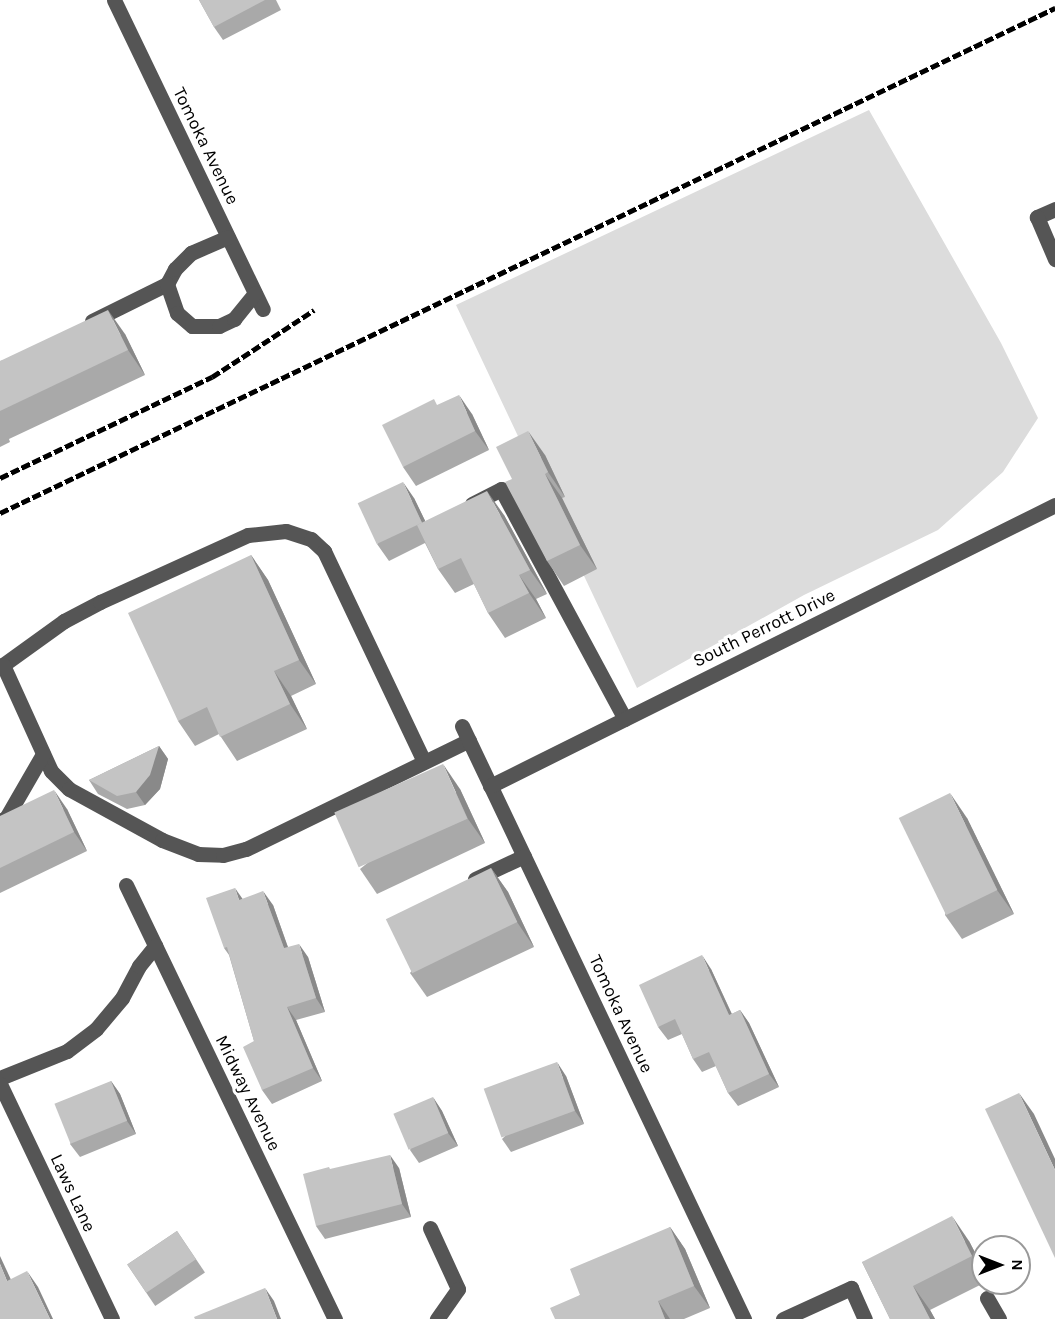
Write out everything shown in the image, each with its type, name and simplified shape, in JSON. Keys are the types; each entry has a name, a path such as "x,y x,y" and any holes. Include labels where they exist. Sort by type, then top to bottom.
{"street":[{"name":"Tomoka Avenue","path":"114,0 262,309"},
{"path":"1055,209 1037,217 1055,259"},
{"path":"73,330 167,284 175,269 191,253 228,237"},
{"path":"167,284 177,313 192,326 219,326 234,319 255,293"},
{"path":"460,510 501,489 624,719"},
{"name":"South Perrott Drive","path":"490,786 1055,505"},
{"path":"286,531 311,539 324,551 424,762 246,849 223,855 198,854 162,840 79,794 51,771 44,754 2,666 64,621 100,602 248,535 286,531"},
{"name":"Tomoka Avenue","path":"424,762 466,734 744,1319"},
{"path":"0,821 6,818 44,754"},
{"path":"460,886 524,856"},
{"name":"Midway Avenue","path":"126,885 335,1319"},
{"path":"0,1078 67,1051 96,1029 122,998 139,966 155,946"},
{"name":"Laws Lane","path":"0,1084 112,1319"},
{"path":"430,1228 458,1289 437,1319"},
{"path":"783,1319 851,1288 865,1319"},
{"path":"987,1298 999,1319"}],"shaded area":[{"path":"869,110 1001,343 1038,418 1003,472 938,530 804,595 637,688 456,305"}],"building":[{"path":"199,0 265,0 214,27"},
{"path":"108,310 128,350 0,411 0,361"},
{"path":"459,395 475,431 403,467 382,425 434,399 437,405"},
{"path":"528,431 548,472 545,474 580,545 547,561 505,482 512,479 496,447"},
{"path":"403,482 422,523 377,544 358,503"},
{"path":"487,491 530,570 519,575 529,593 488,613 461,558 438,569 417,525"},
{"path":"251,555 299,660 274,671 290,704 220,737 207,707 178,721 128,613"},
{"path":"159,746 150,775 136,792 117,796 89,780"},
{"path":"443,764 467,819 359,867 334,812"},
{"path":"54,790 74,832 0,868 0,816"},
{"path":"950,793 997,890 946,915 899,818"},
{"path":"491,868 517,922 412,973 386,919"},
{"path":"235,888 239,900 263,891 284,948 299,944 316,998 287,1007 313,1068 262,1090 243,1047 254,1041 227,947 224,948 206,898"},
{"path":"702,955 729,1015 740,1010 769,1074 728,1093 709,1052 693,1059 675,1019 658,1027 639,985"},
{"path":"557,1062 575,1111 501,1138 484,1089"},
{"path":"111,1081 127,1121 71,1144 54,1104"},
{"path":"1019,1093 1055,1170 1055,1258 985,1109"},
{"path":"433,1097 448,1133 409,1150 393,1114"},
{"path":"390,1155 402,1204 316,1226 303,1174"},
{"path":"952,1216 971,1254 971,1257 913,1286 930,1319 890,1319 862,1262"},
{"path":"670,1227 694,1286 658,1301 665,1319 555,1319 550,1308 580,1295 570,1269"},
{"path":"177,1231 196,1259 146,1293 127,1265"},
{"path":"0,1264 7,1281 27,1271 50,1319 0,1319"},
{"path":"265,1288 277,1319 195,1319 194,1317"}],"railway":[{"path":"0,513 1055,8"},
{"path":"0,478 212,377 314,310"}]}
